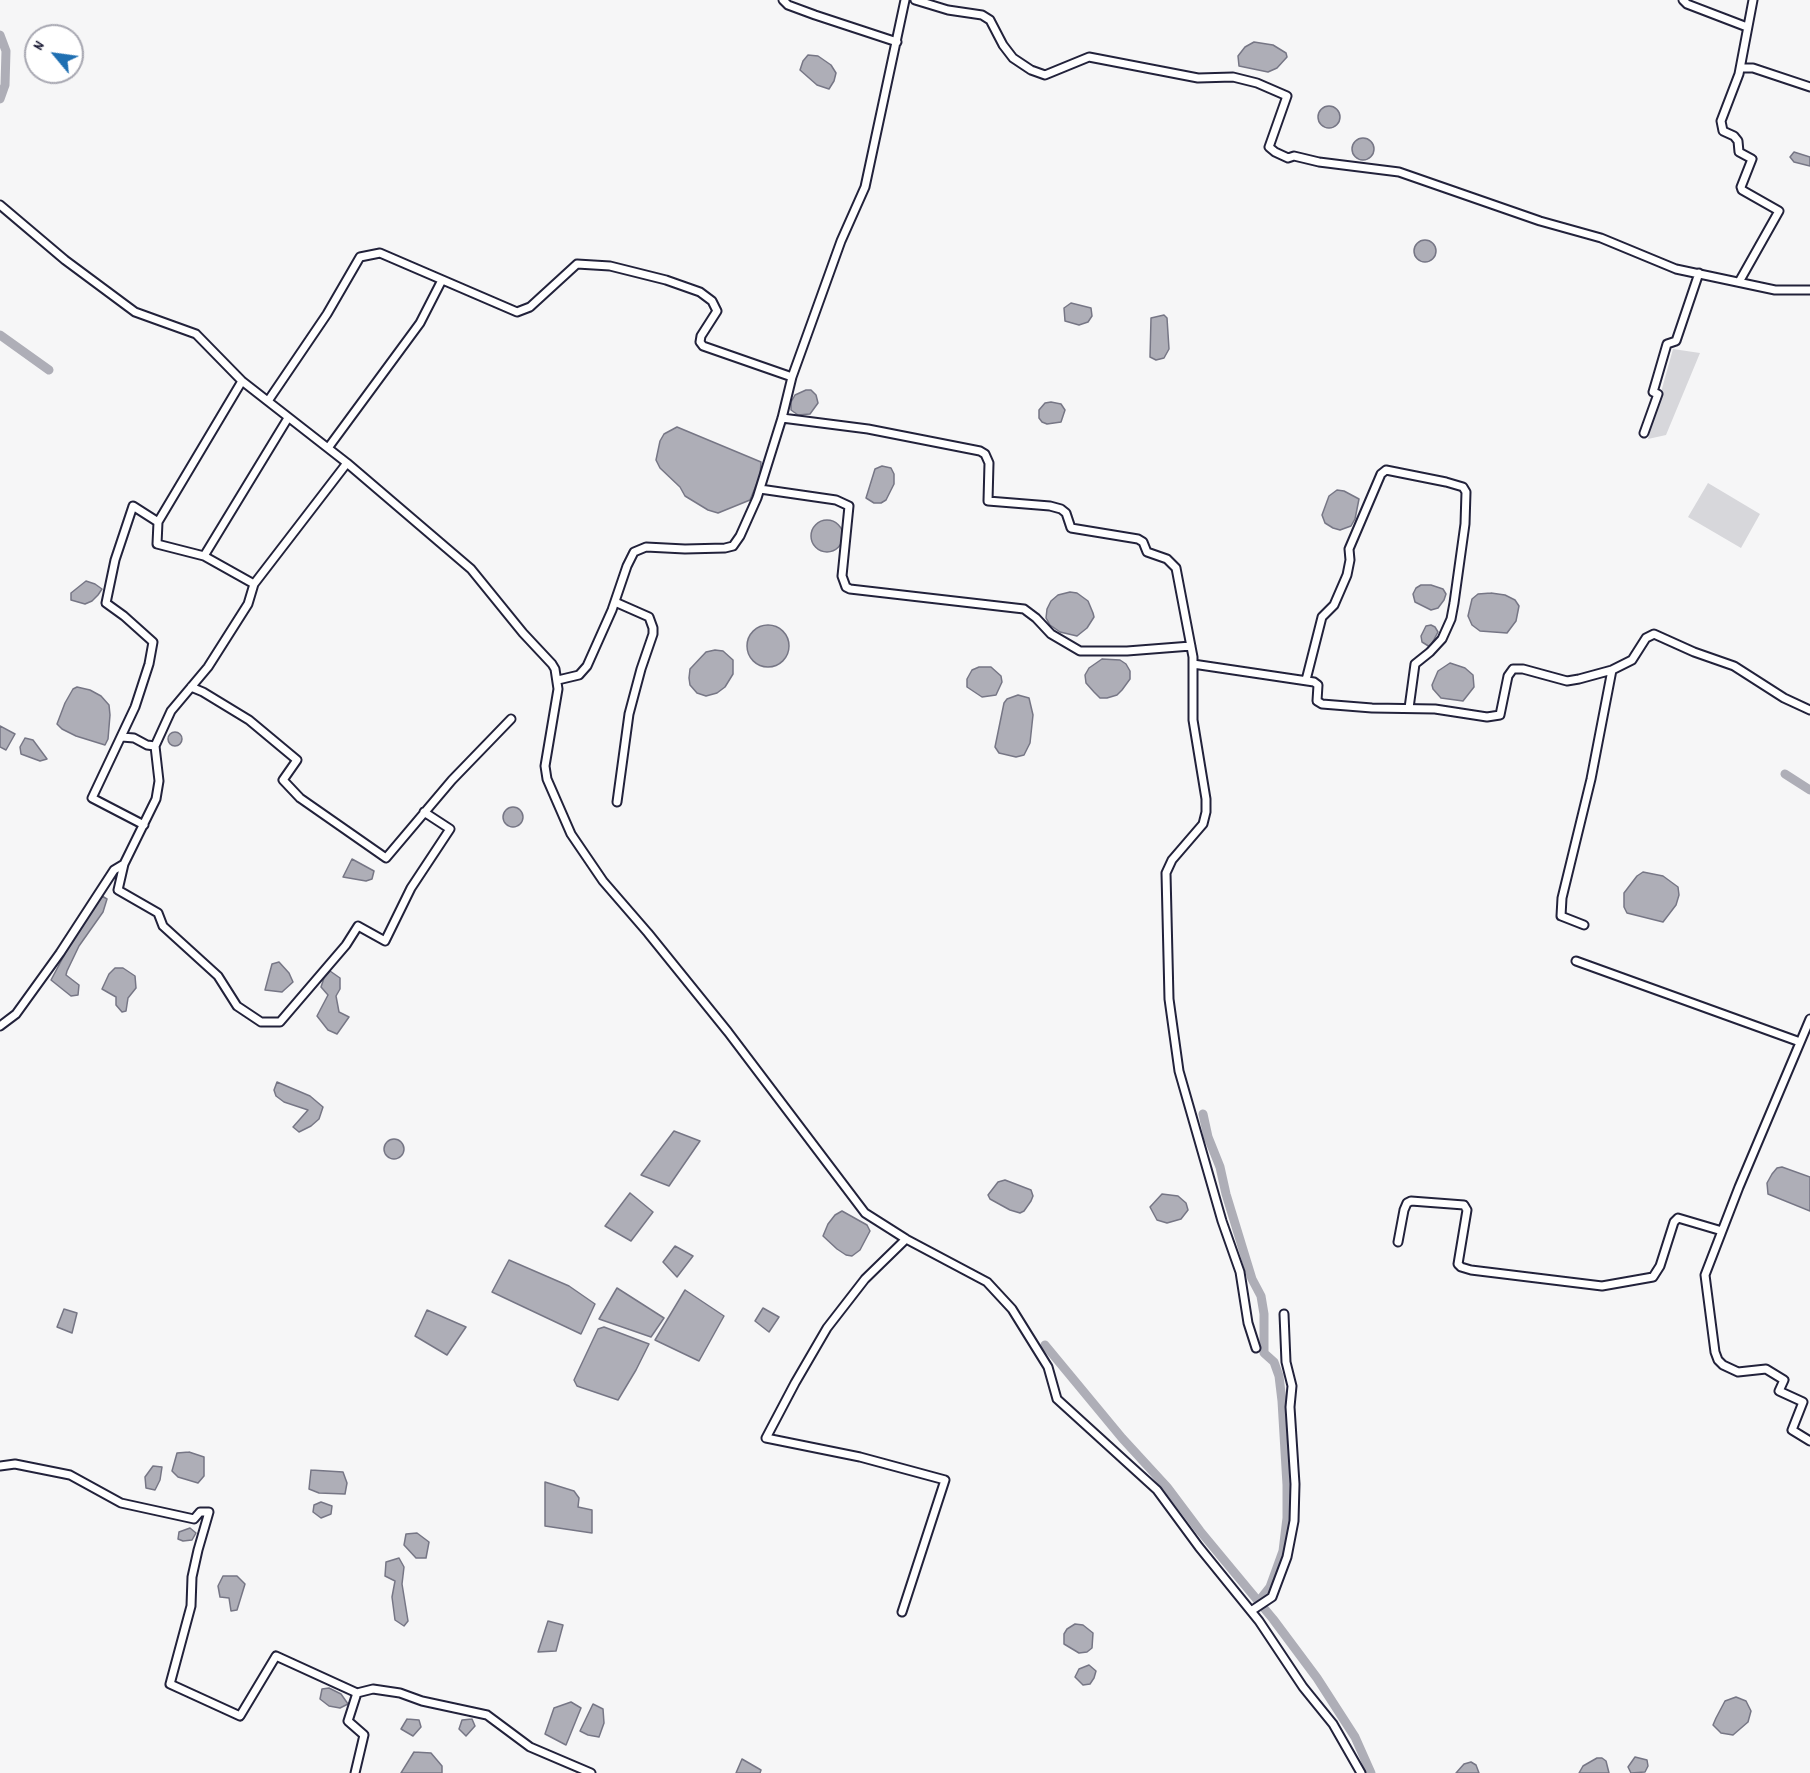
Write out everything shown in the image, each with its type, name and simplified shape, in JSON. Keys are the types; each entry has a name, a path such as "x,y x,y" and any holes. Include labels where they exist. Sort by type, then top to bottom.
{"street":[{"path":"783,0 789,5 815,15 897,42"},
{"path":"558,680 579,675 587,666 634,552 646,547 718,549 732,546 737,542 746,525 760,489 792,377 841,241 865,187 905,0"},
{"path":"915,0 948,10 982,15 990,20 1003,45 1013,58 1031,70 1046,75 1089,57 1198,78 1233,77 1257,83 1287,96 1269,147 1288,158 1294,156 1331,164 1399,172 1540,221 1601,238 1666,266 1775,291 1810,290"},
{"path":"1683,0 1687,4 1748,27"},
{"path":"1739,282 1779,211 1742,190 1741,187 1752,159 1738,152 1738,141 1734,136 1723,131 1721,122 1741,69 1753,0"},
{"path":"1741,69 1753,68 1810,87"},
{"path":"0,206 65,260 135,312 196,333 242,381 347,463 471,569 523,633 552,664 558,680 545,766 552,793 571,834 603,881 728,1032 865,1213 906,1239 987,1282 1012,1309 1048,1367 1057,1399 1157,1490 1199,1547 1251,1611 1303,1686 1333,1724 1361,1773"},
{"path":"268,401 327,314 360,256 380,253 518,312 530,307 578,264 610,266 666,280 700,292 712,301 717,311 701,336 700,342 703,346 792,377"},
{"path":"1644,433 1658,394 1653,392 1667,344 1676,341 1700,273"},
{"path":"328,448 420,322 442,280"},
{"path":"242,381 158,522 158,544 204,556 254,584"},
{"path":"204,556 288,418"},
{"path":"782,418 868,429 980,450 985,454 989,463 988,501 1061,509 1066,513 1071,528 1138,539 1143,542 1147,552 1174,564 1191,646 1193,720 1206,812 1203,824 1172,860 1166,873 1169,999 1179,1071 1222,1221 1240,1272 1248,1323 1256,1348"},
{"path":"347,463 254,584 248,604 208,668 171,711 155,746 159,781 156,799 124,864 118,890 158,913 163,926 218,976 237,1006 261,1022 280,1022 346,945 358,926 386,941 411,888 450,830 424,812"},
{"path":"1306,680 1322,617 1334,604 1347,575 1350,560 1349,549 1381,474 1386,470 1446,482 1463,487 1467,497 1454,603 1451,619 1442,639 1415,664 1410,690 1410,708"},
{"path":"760,489 836,500 849,506 842,576 846,587 850,589 1024,609 1051,634 1080,651 1127,651 1191,646"},
{"path":"144,825 92,798 135,707 149,664 153,642 106,603 115,560 133,506 158,522"},
{"path":"615,602 649,617 653,628 629,714 617,802"},
{"path":"1193,664 1314,682 1318,685 1317,701 1322,704 1435,709 1497,717 1500,715 1508,676 1514,669 1523,669 1568,681 1611,670 1632,660 1647,636 1658,634 1694,652 1734,666 1784,698 1810,711"},
{"path":"1584,925 1562,916 1562,898 1591,779 1611,670"},
{"path":"191,687 249,720 297,760 283,780 300,798 386,858 424,812 511,719"},
{"path":"122,737 134,738 147,745 155,746"},
{"path":"0,1026 16,1014 60,953 114,870 124,864"},
{"path":"1576,961 1800,1042"},
{"path":"1810,1019 1705,1275 1718,1360 1738,1372 1766,1370 1784,1380 1779,1391 1803,1402 1792,1430 1810,1441"},
{"path":"1398,1242 1407,1203 1411,1201 1464,1205 1467,1210 1458,1264 1461,1267 1602,1286 1653,1277 1660,1266 1674,1222 1678,1218 1682,1217 1722,1231"},
{"path":"902,1612 945,1480 860,1457 766,1438 827,1328 865,1279 906,1239"},
{"path":"1251,1611 1272,1597 1287,1557 1294,1521 1292,1386 1286,1362 1284,1314"},
{"path":"0,1466 15,1464 70,1475 121,1503 142,1508 194,1519 200,1512 209,1512 194,1568 191,1606 170,1684 240,1716 276,1656 357,1693 373,1689 400,1693 422,1701 487,1715 530,1747 591,1773"},
{"path":"355,1773 364,1735 348,1721 357,1693"}],"shaded area":[{"path":"1254,42 1273,45 1286,53 1287,57 1277,68 1268,72 1239,66 1238,56 1245,47"},
{"path":"808,55 818,56 831,65 836,73 829,89 817,85 800,70"},
{"path":"1329,106 1339,113 1340,117 1333,127 1329,128 1319,121 1318,117 1325,107"},
{"path":"1363,138 1371,141 1374,149 1371,157 1363,160 1355,157 1352,149 1355,141"},
{"path":"1794,152 1810,157 1810,166 1794,162 1790,157"},
{"path":"1425,240 1435,247 1436,251 1429,261 1425,262 1415,255 1414,251 1421,241"},
{"path":"1071,303 1091,308 1092,316 1088,322 1079,325 1065,321 1064,308"},
{"path":"1164,315 1167,318 1169,349 1164,358 1156,360 1150,357 1151,318"},
{"path":"1673,349 1700,353 1666,435 1648,439"},
{"path":"811,390 816,395 818,403 810,414 798,415 791,410 791,402 795,395"},
{"path":"1045,403 1061,404 1065,410 1061,422 1047,424 1039,418 1039,410"},
{"path":"677,427 761,462 760,476 750,500 718,513 708,510 685,496 680,487 660,468 656,460 664,434"},
{"path":"882,466 891,468 894,474 894,484 886,500 874,503 866,498 875,469"},
{"path":"1708,483 1760,514 1741,548 1688,517"},
{"path":"1337,490 1359,499 1355,519 1351,526 1340,530 1325,523 1322,515 1329,496"},
{"path":"827,520 838,525 843,536 838,547 827,552 816,547 811,536 816,525"},
{"path":"86,581 102,589 98,595 85,604 71,600 71,593"},
{"path":"1421,585 1443,589 1446,594 1438,608 1431,610 1415,602 1413,594"},
{"path":"1077,593 1088,601 1094,617 1087,628 1077,636 1060,632 1050,625 1046,618 1051,601 1058,595"},
{"path":"1478,594 1505,595 1515,600 1519,606 1516,621 1507,633 1480,631 1472,625 1468,616 1472,599"},
{"path":"768,625 776,626 783,631 788,638 788,654 783,661 776,666 768,667 760,666 753,661 748,654 747,646 748,638 753,631 760,626"},
{"path":"1431,625 1438,632 1430,647 1422,642 1421,636 1426,626"},
{"path":"723,651 733,660 733,674 725,687 717,693 706,696 697,693 690,685 690,669 706,652"},
{"path":"1102,659 1120,660 1130,671 1130,679 1122,690 1117,695 1107,698 1100,698 1086,683 1085,675 1089,668"},
{"path":"1450,663 1465,668 1473,675 1474,687 1463,701 1441,698 1433,689 1432,685 1438,671"},
{"path":"979,667 991,667 1001,676 1002,682 996,695 982,697 967,687 967,679 972,670"},
{"path":"77,687 101,696 109,705 108,739 105,745 76,736 57,724 65,703 73,689"},
{"path":"1018,695 1029,698 1033,715 1030,743 1024,755 1016,757 999,753 995,747 1004,703 1007,699"},
{"path":"0,726 15,734 6,750 0,747"},
{"path":"172,732 178,732 182,739 178,746 172,746 168,742 168,736"},
{"path":"25,738 33,740 47,759 40,761 21,754 20,747"},
{"path":"513,807 520,810 523,817 520,824 513,827 506,824 503,817 506,810"},
{"path":"352,859 374,871 372,879 366,881 343,877"},
{"path":"1643,872 1663,876 1678,887 1679,895 1676,905 1663,922 1627,913 1624,907 1624,893"},
{"path":"102,896 107,899 103,912 79,946 67,971 66,975 79,985 78,995 71,996 51,980 67,950"},
{"path":"279,962 289,973 293,982 282,992 265,990 272,964"},
{"path":"115,968 123,968 135,976 136,988 128,998 126,1011 122,1012 116,1005 116,997 102,989 109,974"},
{"path":"330,971 340,978 340,989 336,996 339,1012 349,1017 337,1034 328,1030 317,1016 328,995 321,987"},
{"path":"277,1082 310,1096 323,1107 319,1119 299,1132 293,1127 308,1110 284,1102 276,1096 274,1090"},
{"path":"674,1131 700,1141 669,1186 641,1175"},
{"path":"390,1139 398,1139 404,1145 404,1153 398,1159 390,1159 384,1153 384,1145"},
{"path":"1782,1167 1810,1177 1810,1211 1768,1194 1767,1183 1777,1168"},
{"path":"1005,1180 1031,1190 1033,1196 1024,1211 1020,1213 1010,1210 990,1199 988,1195 998,1182"},
{"path":"630,1193 653,1212 631,1241 605,1226"},
{"path":"1162,1194 1178,1196 1186,1203 1188,1210 1181,1219 1167,1223 1157,1220 1150,1207"},
{"path":"842,1211 867,1225 870,1231 860,1250 852,1256 837,1249 823,1236 828,1224 835,1215"},
{"path":"675,1246 693,1256 677,1277 663,1262"},
{"path":"509,1260 569,1286 595,1304 581,1334 492,1292"},
{"path":"617,1288 664,1318 651,1337 599,1319"},
{"path":"685,1290 724,1316 699,1361 655,1340"},
{"path":"763,1308 779,1317 769,1332 755,1321"},
{"path":"64,1309 77,1313 72,1333 57,1327"},
{"path":"427,1310 466,1327 447,1355 415,1336"},
{"path":"604,1327 649,1344 618,1400 577,1386 574,1380 598,1329"},
{"path":"189,1452 204,1457 204,1476 198,1483 178,1477 172,1471 177,1453"},
{"path":"153,1466 162,1467 160,1480 155,1490 146,1488 145,1477"},
{"path":"311,1470 343,1472 347,1483 345,1494 319,1493 309,1489"},
{"path":"545,1482 574,1491 579,1498 578,1507 592,1510 592,1533 545,1526"},
{"path":"321,1502 332,1506 331,1514 321,1518 313,1512 314,1505"},
{"path":"190,1528 196,1533 192,1540 178,1539 179,1532"},
{"path":"417,1533 429,1542 426,1558 416,1558 404,1545 406,1534"},
{"path":"399,1558 404,1567 402,1584 408,1621 404,1626 395,1620 392,1597 395,1581 385,1576 386,1562"},
{"path":"223,1576 237,1576 245,1584 237,1610 231,1611 229,1598 220,1597 218,1586"},
{"path":"548,1621 563,1625 556,1651 538,1652"},
{"path":"1075,1624 1083,1625 1093,1633 1092,1648 1087,1652 1079,1653 1064,1644 1064,1634"},
{"path":"1089,1665 1096,1671 1094,1678 1090,1684 1083,1685 1075,1677 1079,1669"},
{"path":"329,1688 341,1694 348,1704 340,1708 329,1706 320,1699 322,1689"},
{"path":"1736,1697 1746,1701 1751,1711 1748,1722 1733,1735 1721,1733 1713,1725 1725,1701"},
{"path":"571,1702 581,1708 566,1745 545,1734 554,1708"},
{"path":"593,1704 603,1709 604,1723 599,1737 580,1731"},
{"path":"407,1719 419,1720 421,1727 413,1736 401,1729"},
{"path":"472,1719 475,1726 466,1736 459,1729 462,1720"},
{"path":"414,1752 431,1753 442,1766 442,1773 401,1773"},
{"path":"1635,1757 1647,1760 1648,1766 1645,1772 1631,1773 1628,1767"},
{"path":"1597,1758 1606,1761 1609,1773 1579,1773 1583,1766"},
{"path":"742,1759 761,1770 760,1773 736,1773"},
{"path":"1471,1762 1476,1765 1479,1773 1456,1773 1464,1764"}],"waterway":[{"path":"0,35 6,51 5,85 0,99"},
{"path":"0,335 49,370"},
{"path":"1785,774 1810,790"},
{"path":"1203,1114 1252,1279 1261,1296 1264,1314 1264,1353 1274,1362 1279,1376 1282,1401 1287,1518 1283,1551 1270,1587 1259,1601"},
{"path":"1045,1345 1122,1438 1167,1487 1200,1531 1273,1619 1317,1678 1355,1737 1371,1773"}]}
